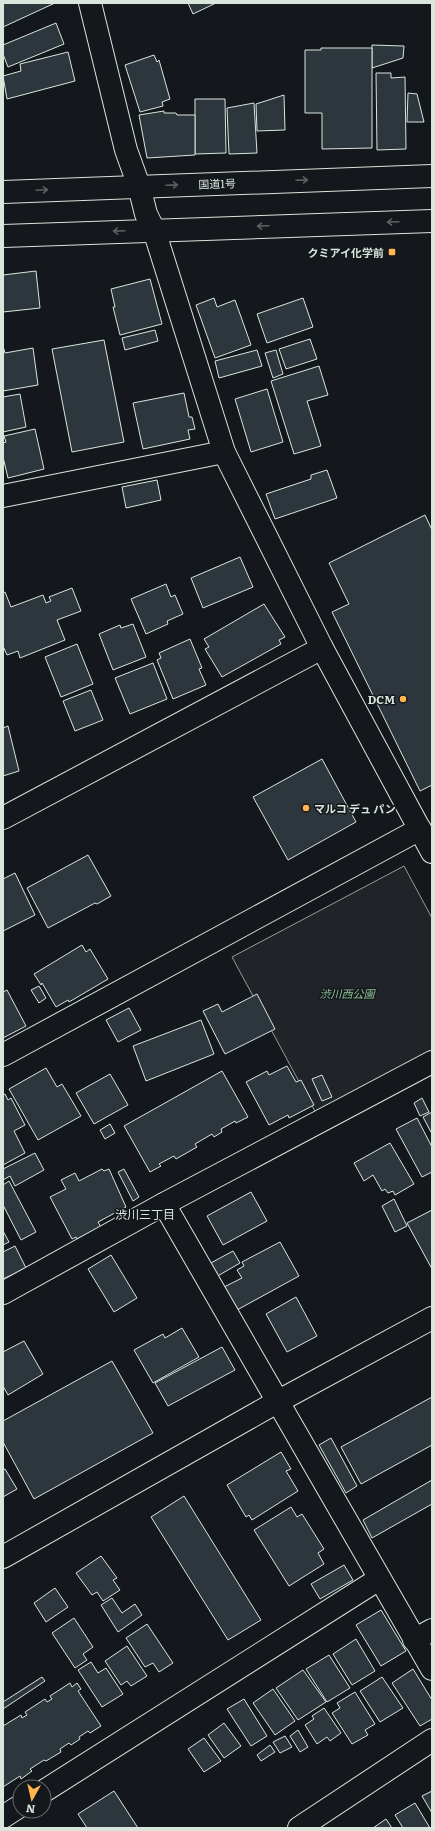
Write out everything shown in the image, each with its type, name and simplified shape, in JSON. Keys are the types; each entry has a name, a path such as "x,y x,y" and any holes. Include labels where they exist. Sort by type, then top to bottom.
{"main road":[{"path":"90,3 126,150 139,186 146,214 154,230 224,452 322,648 432,852"},
{"name":"国道1号","path":"3,192 432,176"},
{"path":"3,236 432,221"},
{"path":"3,496 224,452"},
{"path":"3,818 322,648"},
{"path":"3,1056 420,829"},
{"path":"3,1293 164,1204 432,1062"},
{"path":"164,1204 379,1579 423,1635 432,1669"},
{"path":"3,1557 277,1402 432,1318"},
{"path":"52,1786 379,1579"},
{"path":"299,1828 432,1740"},
{"path":"3,1817 12,1811"}],"green space":[{"name":"渋川西公園","path":"404,866 432,918 432,1056 318,1117 232,957"}],"building":[{"path":"3,3 55,3 3,27"},
{"path":"188,3 216,3 193,14"},
{"path":"56,23 64,44 8,67 3,54 3,45"},
{"path":"372,45 404,46 403,58 372,68"},
{"path":"321,48 372,48 372,148 322,149 322,113 305,113 305,50 321,50"},
{"path":"68,52 75,81 7,99 3,76 21,71 20,64"},
{"path":"154,55 157,62 159,60 170,99 162,102 163,106 140,112 125,65"},
{"path":"376,73 391,73 391,78 405,77 406,149 377,150"},
{"path":"408,93 417,94 424,122 407,122"},
{"path":"284,95 285,130 257,131 256,104"},
{"path":"195,99 225,99 226,153 195,154"},
{"path":"254,103 257,153 229,154 227,108"},
{"path":"164,111 164,113 176,113 177,115 195,115 195,155 147,158 139,115"},
{"path":"36,271 40,308 3,312 3,275"},
{"path":"150,279 162,324 120,335 113,307 115,307 111,289"},
{"path":"214,298 217,307 235,300 251,345 215,358 196,305"},
{"path":"303,298 313,327 267,343 257,314"},
{"path":"155,330 158,341 125,350 122,338"},
{"path":"310,339 317,359 286,369 279,349"},
{"path":"104,340 124,442 72,452 52,349"},
{"path":"3,346 5,353 33,348 38,385 3,391"},
{"path":"257,350 262,366 219,378 215,361"},
{"path":"276,350 283,374 273,378 265,353"},
{"path":"319,366 328,395 307,401 321,446 294,454 271,381"},
{"path":"267,389 283,442 251,452 235,399"},
{"path":"184,393 189,417 192,417 195,429 188,430 190,439 143,449 133,403"},
{"path":"20,394 26,427 3,432 3,397"},
{"path":"35,429 44,469 8,478 3,457 3,443 6,442 4,436"},
{"path":"327,470 337,498 275,519 266,494 311,479 311,475"},
{"path":"157,480 161,500 126,508 122,487"},
{"name":"DCM","path":"425,515 432,530 432,785 420,791 332,612 349,604 329,563"},
{"path":"240,557 253,587 203,608 191,578"},
{"path":"166,584 171,597 175,595 183,614 167,621 168,624 146,634 131,599"},
{"path":"72,588 81,611 57,620 65,640 20,658 18,651 7,655 3,646 3,593 5,592 11,607 43,595 46,603 51,601 49,597"},
{"path":"264,604 285,637 279,640 281,644 222,677 205,649 209,647 204,639"},
{"path":"133,624 146,657 113,670 99,634 120,625 121,628"},
{"path":"190,639 202,668 199,669 206,685 173,699 157,660 161,658 159,653"},
{"path":"77,644 93,684 61,697 45,657"},
{"path":"153,663 167,699 130,714 115,678"},
{"path":"91,690 103,720 75,731 63,701"},
{"path":"8,726 19,771 3,776 3,728"},
{"path":"322,759 356,822 288,860 253,797"},
{"path":"88,855 111,896 48,928 27,888"},
{"path":"15,873 35,915 3,931 3,879"},
{"path":"82,945 86,952 90,949 108,979 69,1002 68,1000 56,1007 42,983 41,985 34,974"},
{"path":"39,986 46,998 39,1003 31,990"},
{"path":"7,990 26,1026 3,1038 3,992"},
{"path":"257,994 275,1029 225,1054 203,1011 218,1004 222,1012"},
{"path":"129,1008 141,1030 118,1042 106,1020"},
{"path":"201,1020 214,1054 146,1081 133,1046"},
{"path":"287,1066 296,1082 301,1080 314,1105 289,1118 288,1115 269,1125 246,1082 267,1071 269,1075"},
{"path":"46,1068 57,1087 62,1084 81,1116 38,1140 9,1089"},
{"path":"222,1071 248,1117 236,1123 235,1121 221,1129 222,1132 214,1137 212,1134 195,1144 197,1147 176,1159 174,1156 159,1164 161,1166 150,1172 124,1126"},
{"path":"110,1074 128,1105 94,1124 76,1093"},
{"path":"322,1075 332,1097 322,1101 312,1079"},
{"path":"5,1094 8,1100 11,1098 25,1125 14,1131 25,1153 3,1165 3,1095"},
{"path":"422,1098 429,1112 420,1116 414,1103"},
{"path":"432,1112 432,1134 423,1117"},
{"path":"417,1118 432,1147 432,1172 422,1177 396,1129"},
{"path":"110,1124 115,1133 105,1139 100,1130"},
{"path":"390,1143 414,1184 395,1195 393,1191 388,1193 385,1189 382,1191 373,1175 364,1181 354,1163"},
{"path":"35,1153 44,1170 15,1186 10,1176 3,1180 3,1169"},
{"path":"102,1169 104,1171 109,1169 126,1207 98,1222 101,1227 77,1239 76,1237 72,1239 50,1197 66,1189 61,1180 75,1173 79,1181"},
{"path":"124,1169 139,1197 133,1201 118,1172"},
{"path":"9,1181 36,1232 21,1240 3,1205 3,1185"},
{"path":"251,1192 267,1221 223,1245 207,1216"},
{"path":"394,1199 407,1226 395,1232 382,1206"},
{"path":"432,1210 432,1269 407,1223"},
{"path":"3,1231 9,1242 3,1245"},
{"path":"280,1242 299,1276 237,1310 224,1287 242,1278 237,1270 244,1266 242,1262"},
{"path":"15,1246 26,1268 3,1279 3,1252"},
{"path":"233,1251 240,1263 216,1277 209,1264"},
{"path":"111,1255 137,1298 114,1312 88,1269"},
{"path":"296,1297 317,1336 287,1352 266,1314"},
{"path":"182,1328 199,1357 153,1383 134,1350 163,1334 165,1338"},
{"path":"24,1341 43,1374 8,1395 3,1386 3,1352"},
{"path":"222,1347 235,1370 168,1406 155,1383"},
{"path":"112,1361 153,1433 34,1499 3,1442 3,1421"},
{"path":"432,1397 432,1445 361,1484 341,1447"},
{"path":"331,1438 357,1486 346,1493 319,1445"},
{"path":"281,1452 291,1469 286,1471 298,1491 252,1520 249,1515 246,1517 227,1485"},
{"path":"5,1469 17,1489 3,1497 3,1470"},
{"path":"432,1480 432,1504 372,1538 363,1520"},
{"path":"184,1496 261,1620 228,1640 151,1517"},
{"path":"291,1507 297,1517 302,1514 324,1549 318,1553 324,1564 289,1586 254,1530"},
{"path":"101,1556 117,1578 113,1580 120,1590 103,1601 97,1592 92,1595 76,1573"},
{"path":"344,1565 353,1580 320,1599 311,1584"},
{"path":"55,1588 68,1607 46,1622 34,1603"},
{"path":"112,1598 122,1613 135,1604 142,1615 118,1632 101,1605"},
{"path":"381,1610 406,1651 381,1666 356,1625"},
{"path":"74,1618 93,1647 83,1654 87,1660 75,1668 52,1633"},
{"path":"147,1624 173,1663 159,1672 153,1663 145,1667 126,1638"},
{"path":"356,1639 375,1671 352,1685 333,1654"},
{"path":"127,1646 147,1676 131,1686 127,1681 121,1685 105,1661"},
{"path":"329,1655 350,1688 327,1702 306,1669"},
{"path":"91,1662 98,1673 106,1668 123,1694 102,1707 78,1670"},
{"path":"413,1669 432,1700 432,1719 420,1726 392,1683"},
{"path":"303,1670 326,1702 298,1720 276,1688"},
{"path":"42,1677 45,1681 3,1709 3,1702"},
{"path":"382,1677 403,1708 380,1722 360,1691"},
{"path":"70,1683 72,1687 77,1683 81,1689 78,1691 101,1726 90,1733 88,1731 71,1745 69,1743 60,1749 61,1752 30,1769 32,1771 21,1779 20,1776 12,1779 12,1781 3,1787 3,1726 21,1715 22,1718 27,1715 25,1712 45,1699 47,1702 52,1699 50,1696"},
{"path":"273,1689 295,1721 275,1735 253,1703"},
{"path":"355,1692 375,1724 365,1730 368,1735 352,1744 332,1713 340,1708 337,1703"},
{"path":"244,1699 267,1736 251,1746 227,1709"},
{"path":"324,1708 341,1733 330,1741 327,1737 317,1744 305,1725 314,1719 312,1716"},
{"path":"224,1723 241,1746 224,1758 208,1735"},
{"path":"298,1730 308,1747 300,1752 290,1736"},
{"path":"285,1736 292,1747 280,1753 273,1742"},
{"path":"204,1738 221,1761 204,1772 188,1749"},
{"path":"270,1745 275,1752 261,1761 257,1755"},
{"path":"114,1791 138,1828 87,1828 78,1814"},
{"path":"432,1791 432,1813 422,1796"},
{"path":"415,1803 430,1828 403,1828 395,1815"},
{"path":"386,1819 392,1828 373,1828"}],"place":[{"name":"クミアイ化学前","path":"392,252"},
{"name":"DCM","path":"403,699"},
{"name":"マルコ デュ パン","path":"306,808"}],"district":[{"name":"渋川三丁目","path":"145,1214"}]}
